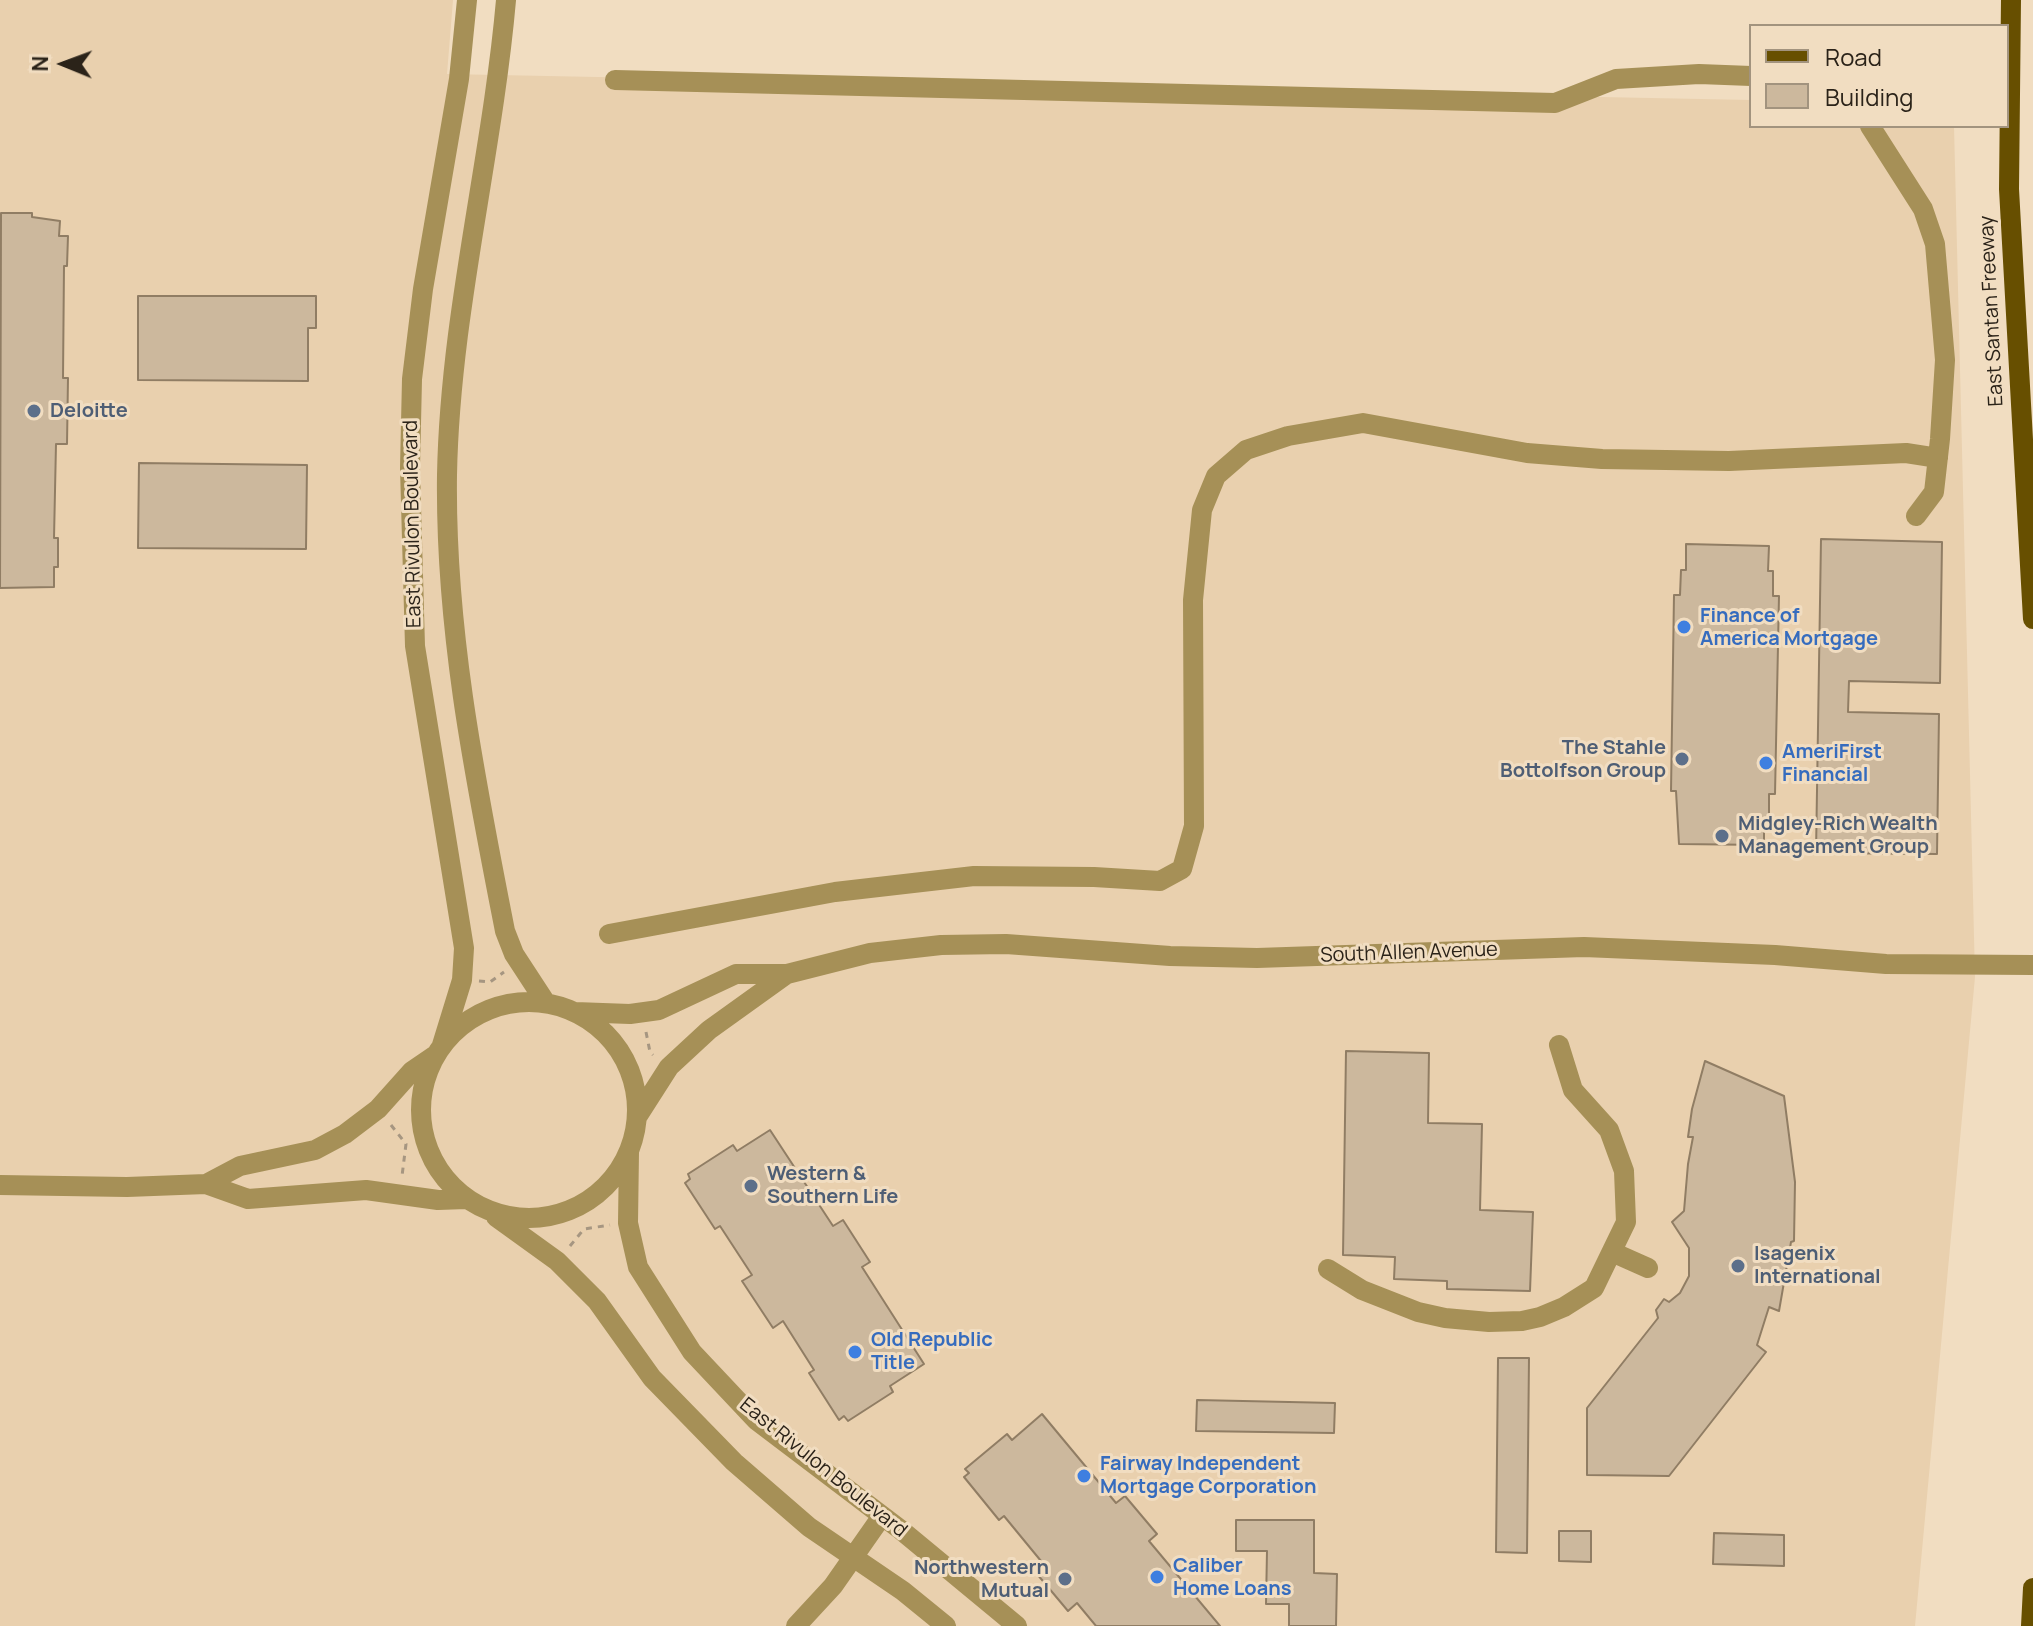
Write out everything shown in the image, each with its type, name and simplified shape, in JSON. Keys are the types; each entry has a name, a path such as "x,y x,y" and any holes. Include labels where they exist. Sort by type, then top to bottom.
{"main road":[{"name":"East Santan Freeway","path":"2011,0 2009,189 2033,619"},
{"path":"2031,1626 2033,1588"}],"street":[{"name":"East Rivulon Boulevard","path":"439,1050 462,980 464,948 415,646 410,468 412,379 423,289 459,79 467,0"},
{"name":"East Rivulon Boulevard","path":"506,0 463,288 453,384 447,474 451,604 465,720 505,931 514,954 546,1003"},
{"path":"615,80 1555,103 1616,79 1699,74 1749,76"},
{"path":"459,79 495,85"},
{"path":"1871,128 1923,209 1935,244 1945,360 1934,492 1916,516"},
{"path":"609,934 835,892 974,876 1160,881 1182,869 1194,826 1193,600 1202,510 1216,476 1246,450 1288,436 1363,423 1527,453 1602,459 1729,461 1906,453 1938,458"},
{"path":"413,606 451,604"},
{"name":"South Allen Avenue","path":"575,1012 630,1014 659,1010 736,974 787,974 870,953 941,945 1006,944 1170,956 1358,955 1559,947 1716,952 1886,964 2033,965"},
{"name":"South Allen Avenue","path":"637,1117 669,1067 709,1030 787,974"},
{"path":"0,1185 96,1188 206,1184 248,1199 366,1190 474,1203 515,1218 550,1217 583,1204 610,1182 629,1152 637,1117 634,1085 622,1055 602,1030 575,1012 546,1003 517,1002 487,1010 462,1025 439,1050 412,1071 378,1109 345,1134 315,1150 240,1166 206,1184"},
{"path":"1328,1269 1362,1290 1418,1312 1445,1318 1522,1321 1564,1307 1594,1288 1626,1222 1624,1171 1609,1130 1573,1090 1559,1045"},
{"path":"439,1050 426,1077 420,1111 426,1144 442,1175 474,1203 557,1261 597,1301 652,1378 724,1451 809,1527 903,1591 946,1626"},
{"name":"East Rivulon Boulevard","path":"629,1152 628,1223 638,1267 692,1352 756,1420 882,1516 1017,1626"},
{"path":"1612,1252 1648,1268"},
{"path":"796,1626 833,1586 882,1516"}],"path":[{"path":"476,980 490,982 505,971"},
{"path":"646,1031 650,1052 656,1057"},
{"path":"384,1116 406,1144 402,1176"},
{"path":"567,1249 584,1229 614,1225"}],"shaded area":[{"path":"0,0 453,0 447,74 1749,100 1749,128 1954,128 1975,977 1915,1626 0,1626"}],"building":[{"name":"Deloitte","path":"1,213 32,213 32,217 60,221 59,236 68,236 67,266 64,266 63,378 68,378 67,444 56,444 54,538 58,538 58,567 54,567 54,587 0,588"},
{"path":"138,296 316,296 316,328 308,328 308,381 138,380"},
{"path":"139,463 307,465 306,549 138,548"},
{"path":"1821,539 1942,542 1940,683 1849,681 1848,712 1939,714 1937,854 1816,853"},
{"path":"1686,544 1769,546 1768,571 1773,571 1773,596 1779,596 1775,794 1769,794 1769,820 1764,820 1764,845 1679,844 1676,791 1671,791 1674,595 1680,595 1681,570 1686,570"},
{"path":"1346,1051 1429,1053 1428,1123 1482,1124 1480,1210 1533,1212 1530,1291 1447,1289 1447,1281 1394,1279 1395,1257 1343,1255"},
{"name":"Isagenix International","path":"1705,1061 1784,1096 1795,1182 1794,1241 1791,1242 1779,1311 1769,1307 1757,1345 1766,1352 1669,1476 1587,1475 1587,1408 1658,1318 1656,1310 1664,1299 1669,1302 1680,1293 1689,1276 1689,1248 1672,1222 1684,1211 1693,1137 1688,1137"},
{"path":"770,1130 833,1226 843,1220 870,1262 862,1267 924,1364 890,1386 893,1392 848,1421 844,1416 839,1420 809,1373 814,1370 783,1321 773,1328 742,1281 752,1275 720,1226 715,1229 685,1183 690,1179 688,1174 733,1145 737,1151"},
{"path":"1498,1358 1529,1358 1527,1553 1496,1552"},
{"path":"1197,1400 1335,1403 1334,1433 1196,1431"},
{"path":"1042,1414 1116,1503 1125,1496 1157,1534 1149,1541 1220,1626 1096,1626 1077,1603 1068,1611 1032,1568 1041,1561 1004,1516 999,1520 964,1477 969,1473 965,1469 1007,1434 1012,1440"},
{"path":"1236,1520 1314,1520 1314,1573 1337,1574 1336,1626 1289,1626 1289,1604 1266,1604 1267,1551 1236,1551"},
{"path":"1559,1531 1591,1531 1591,1562 1559,1561"},
{"path":"1714,1533 1784,1535 1784,1566 1713,1564"}],"place":[{"name":"Deloitte","path":"34,411"},
{"name":"Finance of America Mortgage","path":"1684,627"},
{"name":"The Stahle Bottolfson Group","path":"1682,759"},
{"name":"AmeriFirst Financial","path":"1766,763"},
{"name":"Midgley-Rich Wealth Management Group","path":"1722,836"},
{"name":"Western & Southern Life","path":"751,1186"},
{"name":"Isagenix International","path":"1738,1266"},
{"name":"Old Republic Title","path":"855,1352"},
{"name":"Fairway Independent Mortgage Corporation","path":"1084,1476"},
{"name":"Caliber Home Loans","path":"1157,1577"},
{"name":"Northwestern Mutual","path":"1065,1579"}]}
